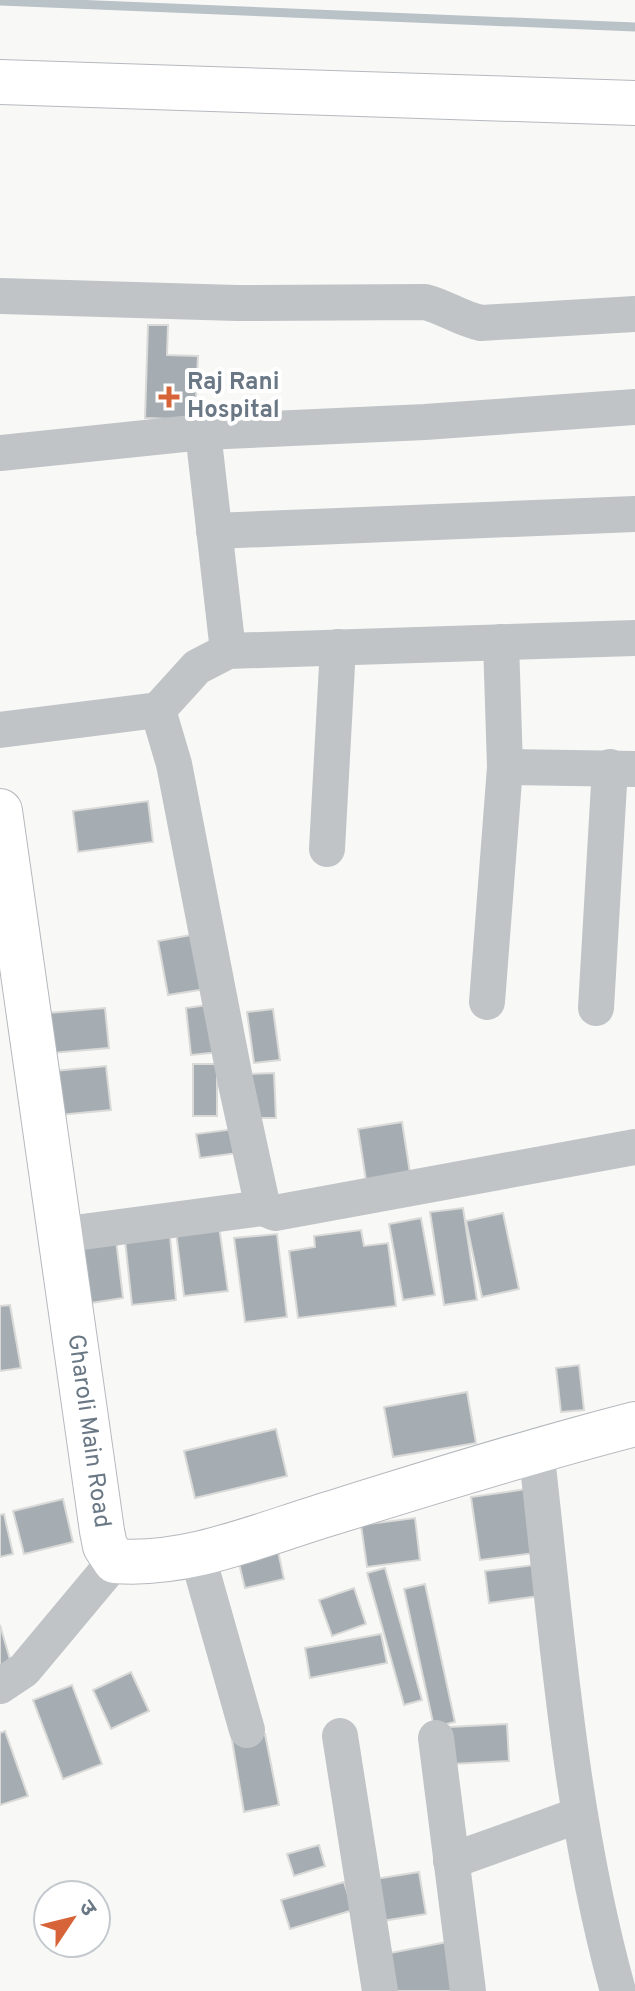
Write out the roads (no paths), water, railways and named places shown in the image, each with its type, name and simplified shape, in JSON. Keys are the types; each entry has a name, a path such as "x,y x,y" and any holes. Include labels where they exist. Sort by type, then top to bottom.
{"street":[{"path":"0,82 635,103"},
{"path":"0,296 237,303 425,302 442,306 465,320 481,323 635,314"},
{"path":"0,453 203,432 425,422 635,407"},
{"path":"203,432 228,651"},
{"path":"214,531 635,514"},
{"path":"0,730 158,710 197,667 228,651 635,638"},
{"path":"487,1002 505,767 501,642"},
{"path":"327,849 338,647"},
{"path":"158,710 174,764 263,1208"},
{"path":"505,767 622,768 596,1008"},
{"name":"Gharoli Main Road","path":"0,811 102,1531 105,1546 115,1561 137,1562 197,1554 536,1449 635,1424"},
{"path":"60,1235 263,1208 275,1213 635,1147"},
{"path":"536,1449 579,1815 621,1942 618,1991"},
{"path":"197,1554 247,1730"},
{"path":"0,1686 24,1670 115,1561"},
{"path":"340,1736 380,1991"},
{"path":"436,1738 468,1991"},
{"path":"451,1861 579,1815"}],"waterway":[{"path":"0,1 635,27"}],"place":[{"name":"Raj Rani Hospital","path":"169,397"}]}
